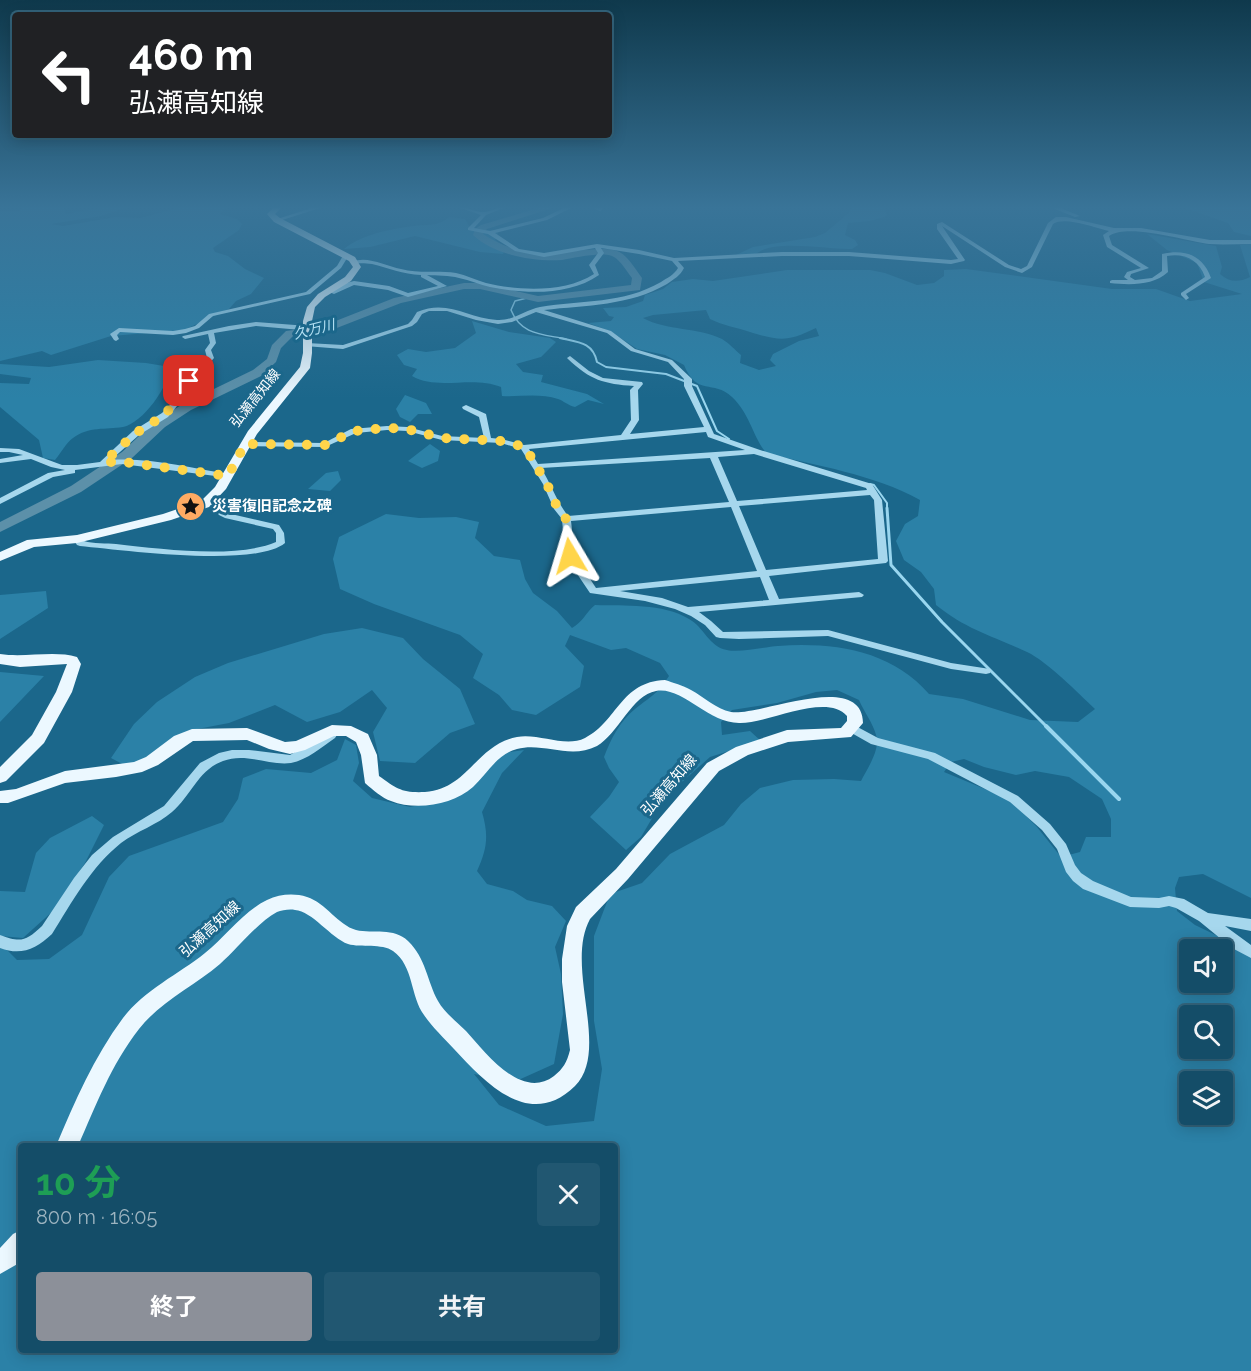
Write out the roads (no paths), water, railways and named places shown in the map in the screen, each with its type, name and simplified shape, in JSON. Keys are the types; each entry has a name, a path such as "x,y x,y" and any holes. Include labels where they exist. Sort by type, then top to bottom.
{"main road":[{"name":"弘瀬高知線","path":"211,500 228,476 245,444 301,374 307,363 312,306 353,275 355,271"},
{"path":"0,557 31,543 77,539 196,509 211,500"},
{"path":"0,659 20,662 66,659 75,664 64,692 38,739 0,777"},
{"path":"0,797 13,796 66,776 143,765 161,756 177,742 194,735 246,734 284,748 302,745 320,733 338,730 348,731 362,738 369,755 371,779 391,796 412,799 446,796 461,789 493,754 507,746 528,742 576,747 590,743 643,691 655,686 673,688 716,714 731,718 763,715 820,702 838,703 851,709 855,716 852,728"},
{"name":"弘瀬高知線","path":"68,1143 100,1070 132,1022 148,1006 213,960 259,916 272,906 283,903 295,902 307,905 347,935 356,938 388,940 400,945 414,962 430,1008 490,1071 511,1088 524,1092 543,1093 558,1086 569,1077 577,1064 580,1050 572,982 572,959 576,926 583,912 622,874 703,777 727,758 787,736 845,733 852,728"},
{"path":"0,1262 11,1255 18,1246"}],"street":[{"path":"334,271 308,292 211,315 197,327 164,337 184,337 257,324 295,329 335,347 363,341 410,325 419,313 428,309 448,309 497,322 518,319 536,310 619,302 659,287 680,271"},
{"path":"401,271 474,278 493,286 516,289 574,286 591,280 597,274 595,271"},
{"path":"1132,281 1127,277 1129,273 1136,271"},
{"path":"1112,282 1150,280 1163,275 1165,271"},
{"path":"1186,298 1183,294 1208,278 1205,271"},
{"path":"330,291 334,292 354,283 389,288 408,295 444,286 423,276 429,273"},
{"path":"536,310 609,332 633,350 670,361 688,383 711,435 757,452 869,486 878,500 883,561 593,591"},
{"path":"116,339 113,334 119,330 173,333"},
{"path":"109,462 136,433 165,415 182,390 211,358 208,350 213,343 211,332"},
{"path":"570,358 589,376 612,382 639,384 634,390 635,420 624,437"},
{"path":"466,407 483,417 488,440"},
{"path":"245,444 325,445 354,431 387,428 407,429 442,438 488,440 525,447 709,429"},
{"path":"525,447 558,509 566,519 570,556 593,591 660,601 687,610 705,618 720,635 828,633 951,666 986,671"},
{"path":"0,450 34,455 62,467 77,468 109,462 123,462 228,476"},
{"path":"537,466 757,452"},
{"path":"0,462 34,455"},
{"path":"713,455 775,602"},
{"path":"0,501 51,475 77,468"},
{"path":"566,519 874,492"},
{"path":"77,539 80,543 176,553 258,550 278,546 280,543 280,532 276,528 228,516 222,513 211,500"},
{"path":"687,610 859,595"},
{"path":"852,728 875,741 931,756 1014,799 1046,826 1062,847 1070,868 1088,885 1130,902 1179,903 1204,917 1237,944 1251,952"},
{"path":"0,941 16,947 24,947 36,940 47,930 102,853 116,840 168,809 195,773 204,765 239,752 290,759 298,757 338,730"},
{"path":"1204,917 1251,925"}],"waterway":[{"name":"久万川","path":"0,528 76,489 127,455 160,424 187,407 257,373 272,360 276,347 290,333 325,329 398,300 464,286 480,286 538,299 636,288 637,278 631,271"},
{"path":"527,298 515,301 511,310 520,324 533,332 566,339"},
{"path":"560,338 584,344 592,350 597,362 606,367 666,374 697,386 717,431 729,439"},
{"path":"870,484 874,485 887,503 887,508"},
{"path":"887,508 891,565 942,622 1119,799"}],"place":[{"name":"災害復旧記念之碑","path":"191,506"}]}
